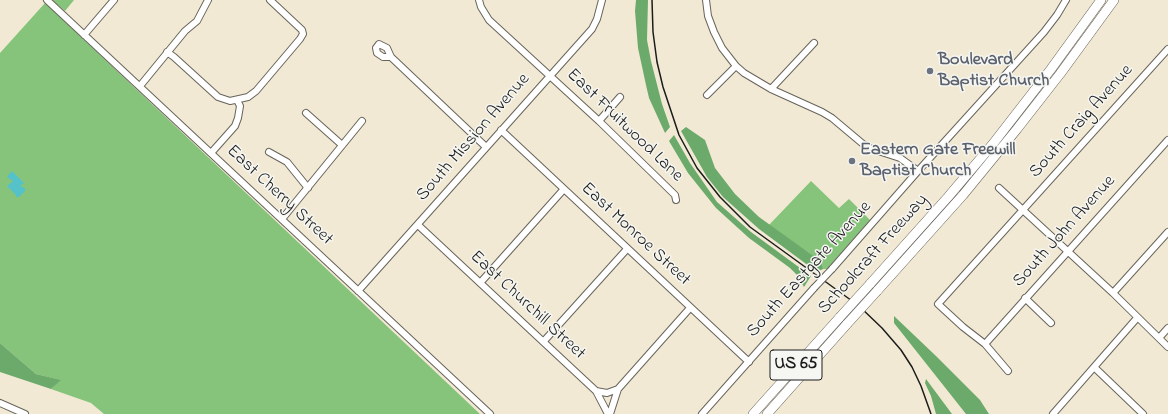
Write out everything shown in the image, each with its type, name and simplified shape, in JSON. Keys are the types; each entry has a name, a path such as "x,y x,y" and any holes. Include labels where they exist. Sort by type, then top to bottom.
{"highway":[{"name":"Schoolcraft Freeway","path":"753,414 948,197 992,145 1051,69 1101,0"},
{"name":"Schoolcraft Freeway","path":"767,414 954,205 1017,130 1114,0"}],"street":[{"name":"East Cherry Street","path":"47,0 490,414"},
{"path":"84,35 114,0"},
{"path":"140,86 185,31 197,21 208,0"},
{"path":"167,52 218,97 230,101 248,97 256,91 303,34 302,30 270,0"},
{"name":"East Fruitwood Lane","path":"480,0 481,7 489,20 599,121 675,195 676,200"},
{"name":"South Mission Avenue","path":"358,291 418,225 500,130 592,29 597,19 602,0"},
{"path":"706,0 708,16 714,32 722,48 736,66 771,89 812,106 832,118 863,144 872,149 900,158 918,171"},
{"name":"South Eastgate Avenue","path":"702,414 1044,32 1066,0"},
{"path":"771,89 814,43"},
{"name":"South Craig Avenue","path":"985,344 963,327 938,304 1168,49"},
{"path":"391,57 486,147"},
{"path":"707,95 736,66"},
{"path":"599,121 620,97"},
{"path":"211,153 235,126 240,106 237,100"},
{"path":"306,113 342,145"},
{"path":"282,219 362,121"},
{"name":"East Monroe Street","path":"500,130 749,362"},
{"name":"South John Avenue","path":"985,344 1168,140"},
{"path":"269,152 287,162 308,188"},
{"path":"998,188 1113,293 1168,347"},
{"path":"480,283 564,189"},
{"name":"East Churchill Street","path":"418,225 596,391 609,414"},
{"path":"1113,293 1168,232"},
{"path":"544,341 627,249"},
{"path":"1025,298 1051,323"},
{"path":"596,391 607,393 618,389 690,308"},
{"path":"1053,414 1137,318"},
{"path":"1159,338 1168,328"},
{"path":"985,344 1008,371"},
{"path":"1094,367 1143,414"},
{"path":"609,414 618,389"},
{"path":"0,404 25,414"}],"green space":[{"path":"52,0 74,0 65,11"},
{"path":"636,0 648,0 647,40 662,104 670,127 665,133 649,98 646,85 638,48 635,11"},
{"path":"45,3 480,414 104,414 91,403 51,389 60,380 36,374 0,343 0,53"},
{"path":"686,127 705,140 715,168 735,194 759,217 822,262 823,269 817,272 759,229 723,197 707,177 681,131"},
{"path":"674,135 690,163 717,202 751,232 811,276 804,287 798,276 790,268 749,238 716,208 688,173 669,141"},
{"path":"811,181 839,208 849,199 870,220 827,269 823,269 822,262 769,225"},
{"path":"894,316 980,400 989,414 966,414 894,323"},
{"path":"0,343 36,374 61,380 51,389 0,372"},
{"path":"926,379 952,414 936,414 931,396 925,383"}],"water":[{"path":"12,171 24,183 20,186 25,188 25,191 19,197 16,197 16,195 7,186 13,181 7,177"}],"railway":[{"path":"652,0 653,32 657,62 663,87 679,135 697,168 720,197 750,227 859,306 882,328 901,350 912,367 921,386 931,414"}],"place":[{"name":"Boulevard Baptist Church","path":"930,71"},
{"name":"Eastern Gate Freewill Baptist Church","path":"852,161"}]}
